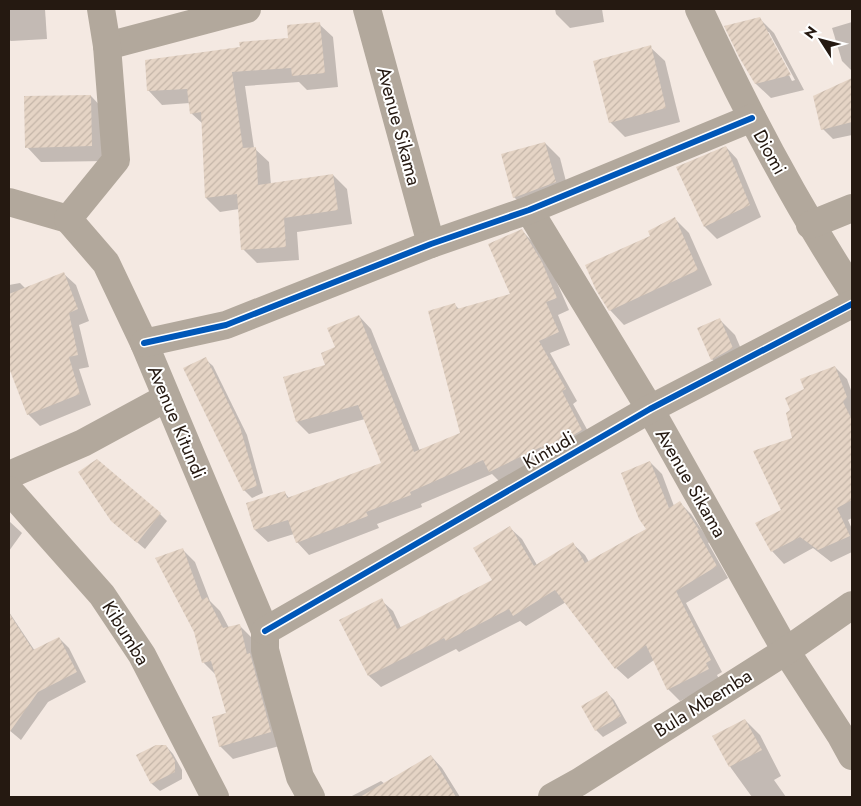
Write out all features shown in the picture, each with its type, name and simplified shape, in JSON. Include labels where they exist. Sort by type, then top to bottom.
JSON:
[{"type":"street","points":[[9,202],[68,219],[116,160],[107,46],[101,9]]},
{"type":"street","points":[[107,46],[247,9]]},
{"type":"street","name":"Avenue Sikama","points":[[366,9],[431,244]]},
{"type":"street","name":"Diomi","points":[[699,9],[752,118],[810,225],[852,290]]},
{"type":"street","points":[[144,343],[226,325],[431,244],[529,210],[752,118]]},
{"type":"street","points":[[810,225],[852,208]]},
{"type":"street","name":"Avenue Sikama","points":[[529,210],[650,410],[786,651],[852,756]]},
{"type":"street","name":"Avenue Kitundi","points":[[68,219],[106,263],[144,343],[265,631],[265,650],[276,691],[300,777],[311,797]]},
{"type":"street","name":"Kintudi","points":[[265,631],[650,410],[852,304]]},
{"type":"street","points":[[9,474],[83,443],[166,398]]},
{"type":"street","name":"Kibumba","points":[[9,490],[102,595],[142,655],[215,797]]},
{"type":"street","name":"Bula Mbemba","points":[[552,797],[579,782],[786,651],[852,605]]},
{"type":"building","points":[[760,17],[791,75],[755,84],[724,26]]},
{"type":"building","points":[[320,22],[325,73],[292,76],[291,68],[232,72],[243,148],[256,147],[258,185],[333,174],[338,210],[284,218],[286,247],[241,250],[237,194],[205,198],[201,112],[190,114],[187,89],[147,91],[145,60],[240,47],[239,42],[288,38],[287,25]]},
{"type":"building","points":[[651,45],[666,108],[609,123],[593,61]]},
{"type":"building","points":[[852,78],[852,122],[821,130],[813,96]]},
{"type":"building","points":[[91,95],[92,146],[25,148],[24,96]]},
{"type":"building","points":[[545,142],[556,182],[513,198],[501,154]]},
{"type":"building","points":[[726,146],[750,205],[704,227],[676,167]]},
{"type":"building","points":[[675,217],[698,270],[609,311],[596,290],[585,265],[650,236],[648,231]]},
{"type":"building","points":[[522,229],[542,262],[557,298],[546,302],[559,332],[539,341],[566,389],[562,391],[582,430],[544,452],[541,447],[489,472],[483,460],[410,492],[411,495],[366,512],[368,516],[296,543],[288,520],[254,530],[246,503],[285,491],[287,498],[381,463],[358,405],[296,422],[283,377],[325,365],[321,353],[335,347],[327,328],[359,315],[414,452],[460,433],[428,311],[455,303],[457,309],[510,294],[488,244]]},
{"type":"building","points":[[64,272],[78,309],[69,313],[78,355],[69,357],[80,394],[27,415],[9,368],[9,294]]},
{"type":"building","points":[[720,318],[733,348],[711,360],[697,328]]},
{"type":"building","points":[[206,357],[240,427],[257,486],[243,491],[183,368]]},
{"type":"building","points":[[835,366],[847,397],[843,402],[852,420],[852,500],[837,508],[850,536],[818,550],[800,537],[771,552],[755,523],[781,510],[753,451],[792,438],[786,413],[790,410],[785,398],[804,389],[800,379]]},
{"type":"building","points":[[97,459],[161,513],[137,543],[111,521],[78,472]]},
{"type":"building","points":[[650,461],[669,508],[680,501],[699,530],[697,531],[717,566],[676,591],[711,660],[706,663],[709,669],[667,690],[646,645],[615,669],[555,590],[513,616],[509,609],[446,641],[444,638],[368,676],[339,620],[382,598],[397,629],[492,580],[473,548],[510,526],[534,566],[573,542],[585,563],[646,529],[639,519],[621,473]]},
{"type":"building","points":[[183,548],[202,600],[207,597],[223,628],[240,624],[247,654],[250,653],[271,732],[219,747],[212,717],[226,713],[211,661],[202,663],[194,632],[155,558]]},
{"type":"building","points":[[9,613],[33,650],[59,637],[77,672],[38,692],[9,733]]},
{"type":"building","points":[[607,691],[621,716],[595,731],[581,706]]},
{"type":"building","points":[[745,719],[762,750],[729,767],[712,736]]},
{"type":"building","points":[[156,745],[166,745],[175,761],[175,772],[151,784],[136,755]]},
{"type":"building","points":[[431,755],[456,797],[360,797]]},
{"type":"cycle path","points":[[144,343],[226,325],[431,244],[529,210],[752,118]]},
{"type":"cycle path","points":[[265,631],[650,409],[852,304]]}]
